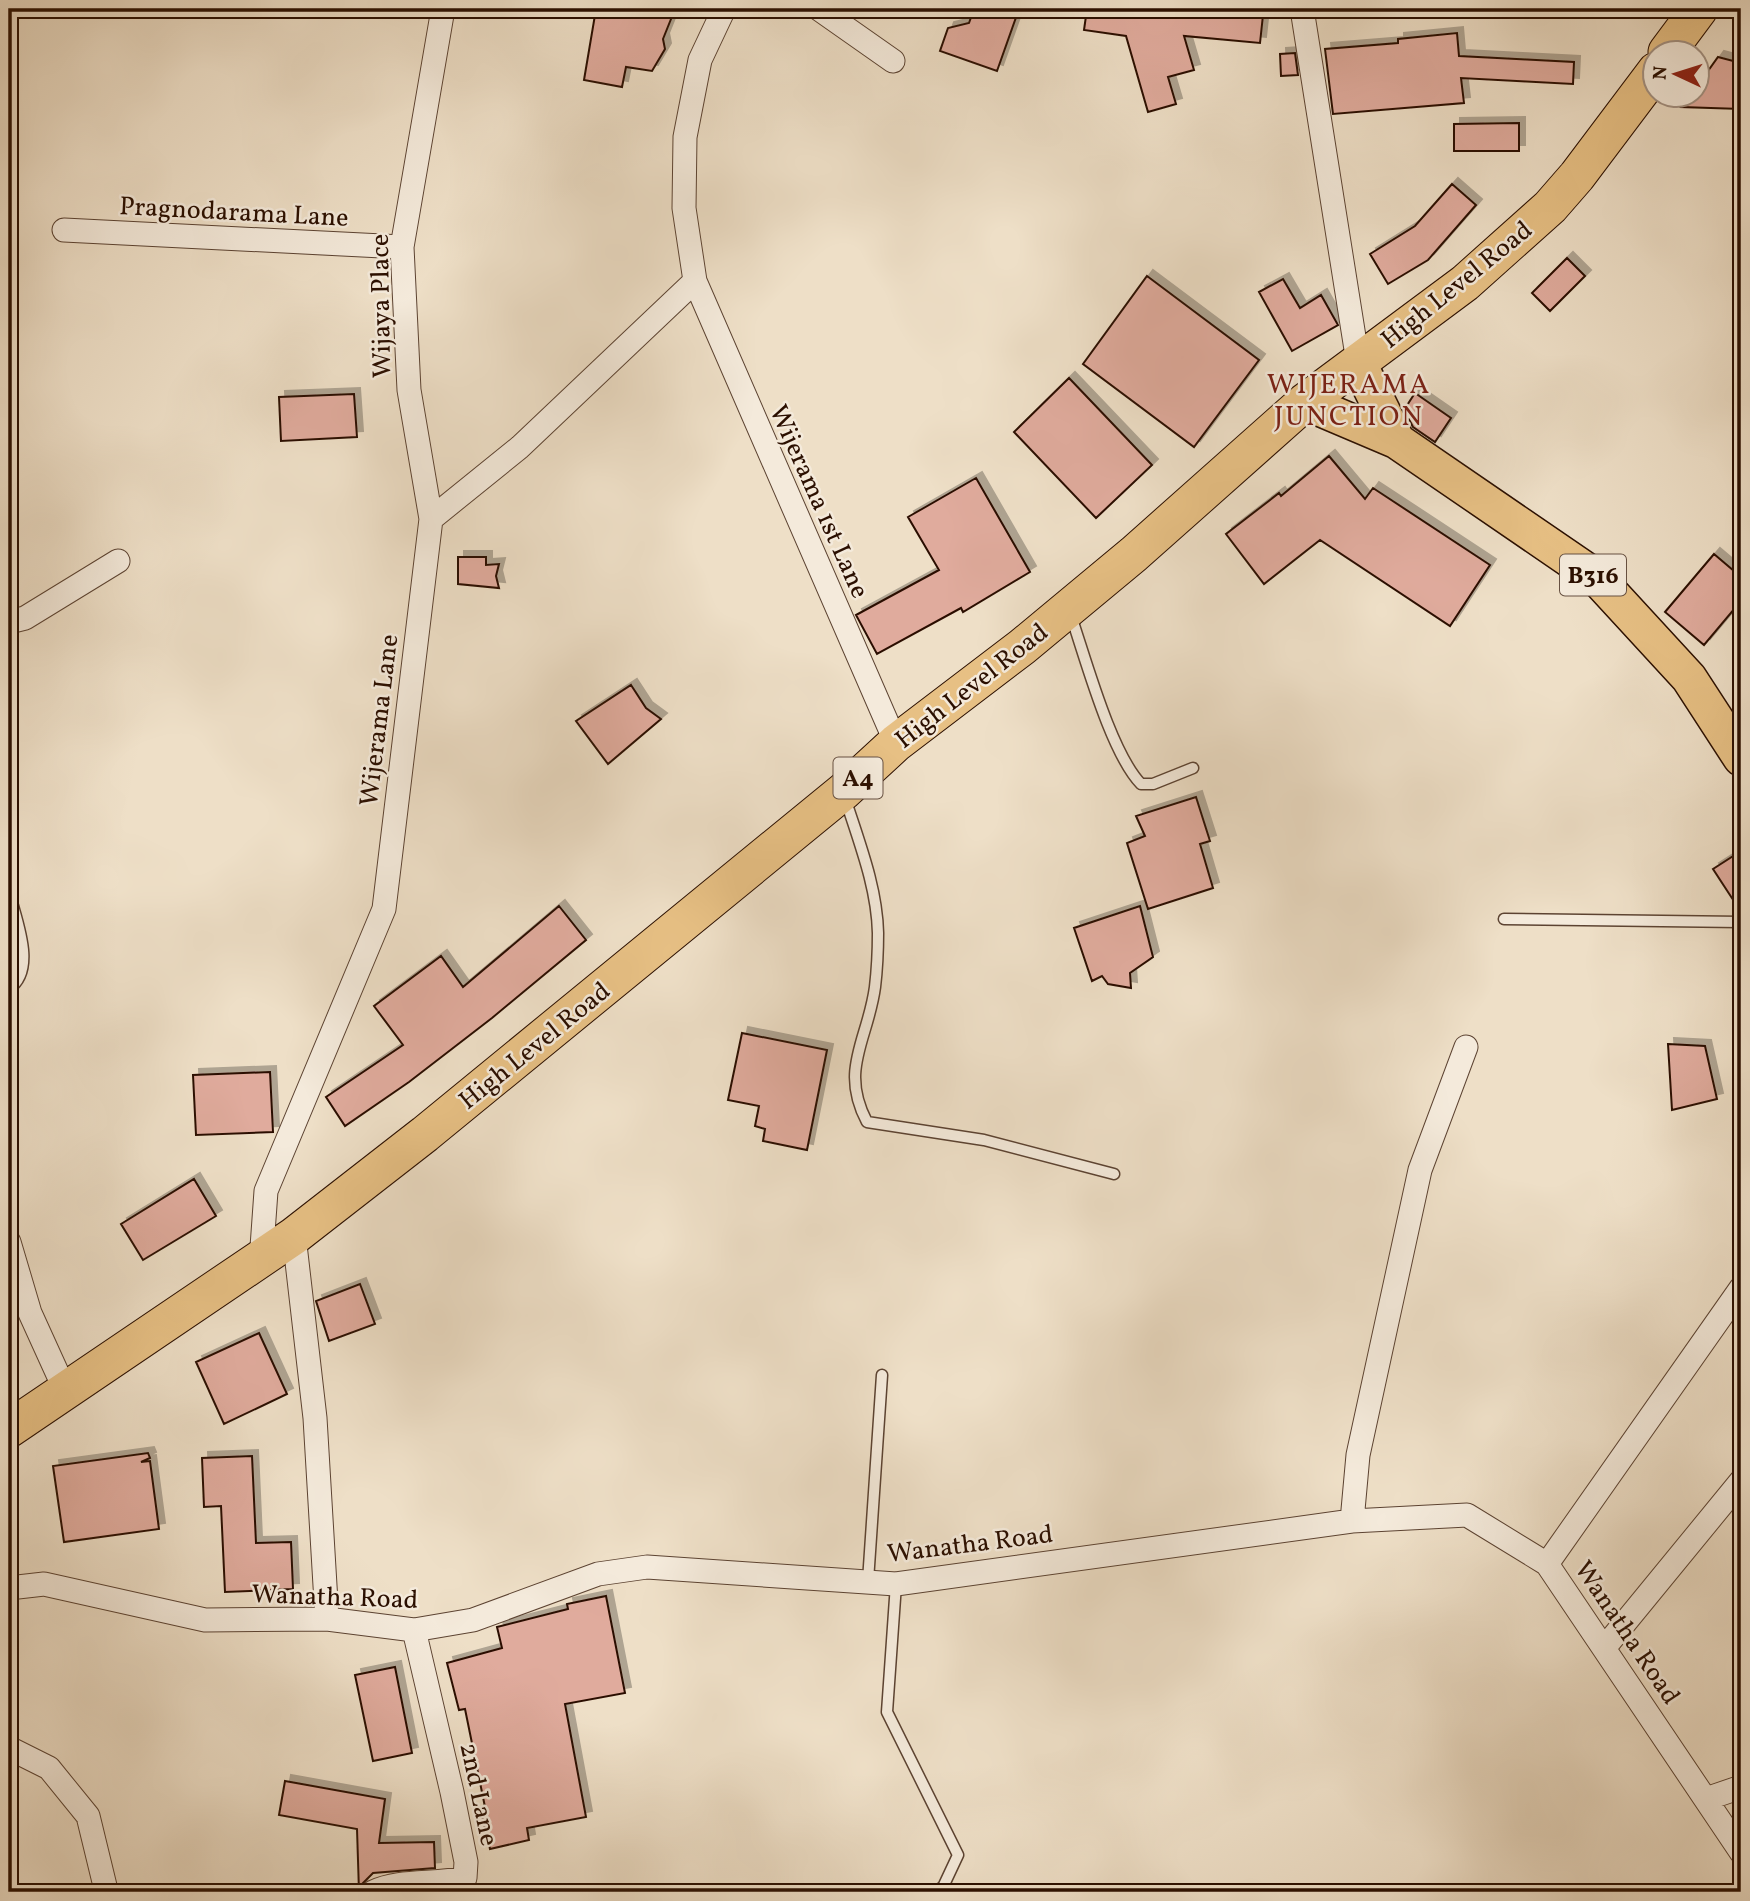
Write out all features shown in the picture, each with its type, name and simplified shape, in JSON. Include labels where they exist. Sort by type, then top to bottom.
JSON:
[{"type":"highway","points":[[1677,38],[1699,9]]},
{"type":"highway","name":"High Level Road","points":[[9,1429],[261,1261],[294,1236],[436,1125],[844,792],[896,743],[1022,647],[1134,554],[1305,402],[1465,283],[1550,207],[1577,176],[1642,90]]},
{"type":"main road","name":"B316","points":[[1358,362],[1397,441]]},
{"type":"main road","name":"B316","points":[[1305,402],[1397,441],[1597,578],[1689,678],[1741,758]]},
{"type":"street","name":"Wijaya Place","points":[[431,519],[410,390],[402,247],[443,9]]},
{"type":"street","name":"Wijerama 1st Lane","points":[[724,9],[700,60],[685,137],[684,208],[695,281],[896,743]]},
{"type":"street","points":[[819,9],[893,61]]},
{"type":"street","points":[[1302,9],[1358,362]]},
{"type":"street","name":"Pragnodarama Lane","points":[[64,230],[402,247]]},
{"type":"street","points":[[431,519],[520,447],[695,281]]},
{"type":"street","name":"Wijerama Lane","points":[[261,1261],[267,1191],[384,909],[431,519]]},
{"type":"street","points":[[9,622],[25,618],[118,561]]},
{"type":"street","points":[[1352,1521],[1358,1455],[1420,1170],[1466,1047]]},
{"type":"street","points":[[294,1236],[315,1418],[327,1619]]},
{"type":"street","points":[[9,1242],[30,1313],[65,1390]]},
{"type":"street","points":[[1547,1564],[1741,1288]]},
{"type":"street","points":[[1605,1647],[1741,1480]]},
{"type":"street","name":"Wanatha Road","points":[[9,1588],[44,1584],[205,1620],[327,1619],[414,1630],[473,1620],[598,1574],[647,1567],[896,1584],[1352,1521],[1467,1515],[1547,1564],[1741,1852]]},
{"type":"street","name":"2nd Lane","points":[[373,1892],[387,1885],[467,1885],[466,1862],[452,1792],[414,1630]]},
{"type":"street","points":[[9,1748],[49,1768],[88,1816],[105,1886],[103,1892]]},
{"type":"street","points":[[1706,1799],[1741,1787]]},
{"type":"lane","points":[[1068,607],[1103,709],[1131,774],[1141,785],[1153,785],[1193,768]]},
{"type":"lane","points":[[844,792],[873,887],[878,933],[875,988],[853,1083],[856,1100],[867,1122],[984,1140],[1114,1174]]},
{"type":"lane","points":[[9,891],[24,955],[16,984],[9,989]]},
{"type":"lane","points":[[1504,919],[1741,922]]},
{"type":"lane","points":[[868,1581],[882,1375]]},
{"type":"lane","points":[[896,1584],[887,1712],[958,1855],[943,1887],[934,1892]]},
{"type":"building","points":[[596,9],[675,9],[663,39],[665,49],[652,71],[626,67],[622,87],[584,80]]},
{"type":"building","points":[[974,9],[1019,9],[997,71],[940,51],[948,28],[969,23]]},
{"type":"building","points":[[1087,9],[1195,9],[1263,15],[1260,43],[1184,36],[1194,70],[1168,77],[1176,104],[1148,112],[1126,36],[1084,30]]},
{"type":"building","points":[[1457,33],[1459,56],[1574,62],[1573,84],[1461,78],[1464,103],[1333,114],[1325,49],[1398,43],[1398,39]]},
{"type":"building","points":[[1295,53],[1298,75],[1281,76],[1280,54]]},
{"type":"building","points":[[1718,57],[1741,63],[1741,109],[1711,108],[1712,65]]},
{"type":"building","points":[[1519,123],[1519,151],[1454,151],[1454,124]]},
{"type":"building","points":[[1452,184],[1476,205],[1428,260],[1388,284],[1370,254],[1415,226]]},
{"type":"building","points":[[1567,258],[1585,276],[1550,311],[1532,293]]},
{"type":"building","points":[[1147,276],[1259,360],[1194,447],[1083,364]]},
{"type":"building","points":[[1283,279],[1300,308],[1321,295],[1338,325],[1292,351],[1259,292]]},
{"type":"building","points":[[1069,378],[1152,465],[1096,518],[1014,432]]},
{"type":"building","points":[[1415,393],[1451,418],[1435,442],[1413,427],[1404,410]]},
{"type":"building","points":[[354,394],[357,437],[281,441],[279,397]]},
{"type":"building","points":[[1329,456],[1365,499],[1373,488],[1490,565],[1450,626],[1320,540],[1264,584],[1226,534],[1279,493],[1281,496]]},
{"type":"building","points":[[976,478],[1030,572],[963,612],[961,608],[877,654],[856,615],[939,570],[908,517]]},
{"type":"building","points":[[1714,554],[1741,577],[1741,601],[1704,645],[1665,612]]},
{"type":"building","points":[[458,557],[486,557],[486,565],[499,564],[496,576],[499,588],[458,584]]},
{"type":"building","points":[[631,685],[646,708],[661,719],[608,764],[576,721]]},
{"type":"building","points":[[1196,797],[1210,841],[1200,844],[1213,888],[1148,909],[1127,843],[1145,836],[1136,816]]},
{"type":"building","points":[[1741,851],[1741,912],[1713,869]]},
{"type":"building","points":[[559,906],[586,940],[492,1018],[409,1082],[345,1126],[326,1097],[403,1045],[374,1006],[441,956],[463,987]]},
{"type":"building","points":[[1140,906],[1153,957],[1130,973],[1131,988],[1108,984],[1102,976],[1092,981],[1074,928]]},
{"type":"building","points":[[742,1033],[827,1050],[807,1150],[763,1141],[765,1129],[755,1126],[759,1106],[728,1100]]},
{"type":"building","points":[[1668,1044],[1705,1046],[1717,1099],[1672,1110]]},
{"type":"building","points":[[270,1072],[273,1132],[196,1135],[193,1075]]},
{"type":"building","points":[[194,1179],[216,1216],[143,1260],[121,1224]]},
{"type":"building","points":[[360,1284],[375,1324],[329,1341],[316,1301]]},
{"type":"building","points":[[259,1333],[287,1394],[224,1424],[196,1362]]},
{"type":"building","points":[[148,1453],[150,1458],[141,1462],[150,1461],[159,1529],[64,1542],[53,1466]]},
{"type":"building","points":[[252,1456],[256,1543],[291,1542],[293,1589],[225,1592],[221,1506],[204,1507],[202,1458]]},
{"type":"building","points":[[606,1596],[625,1693],[565,1704],[586,1817],[527,1828],[529,1840],[490,1849],[480,1808],[485,1807],[465,1709],[459,1710],[447,1663],[502,1648],[497,1627],[568,1609],[567,1604]]},
{"type":"building","points":[[395,1667],[412,1753],[373,1761],[355,1675]]},
{"type":"building","points":[[285,1781],[385,1799],[379,1843],[434,1842],[435,1868],[373,1873],[362,1884],[359,1892],[357,1829],[279,1815]]},
{"type":"district","name":"WIJERAMA JUNCTION","points":[[1349,399]]}]
